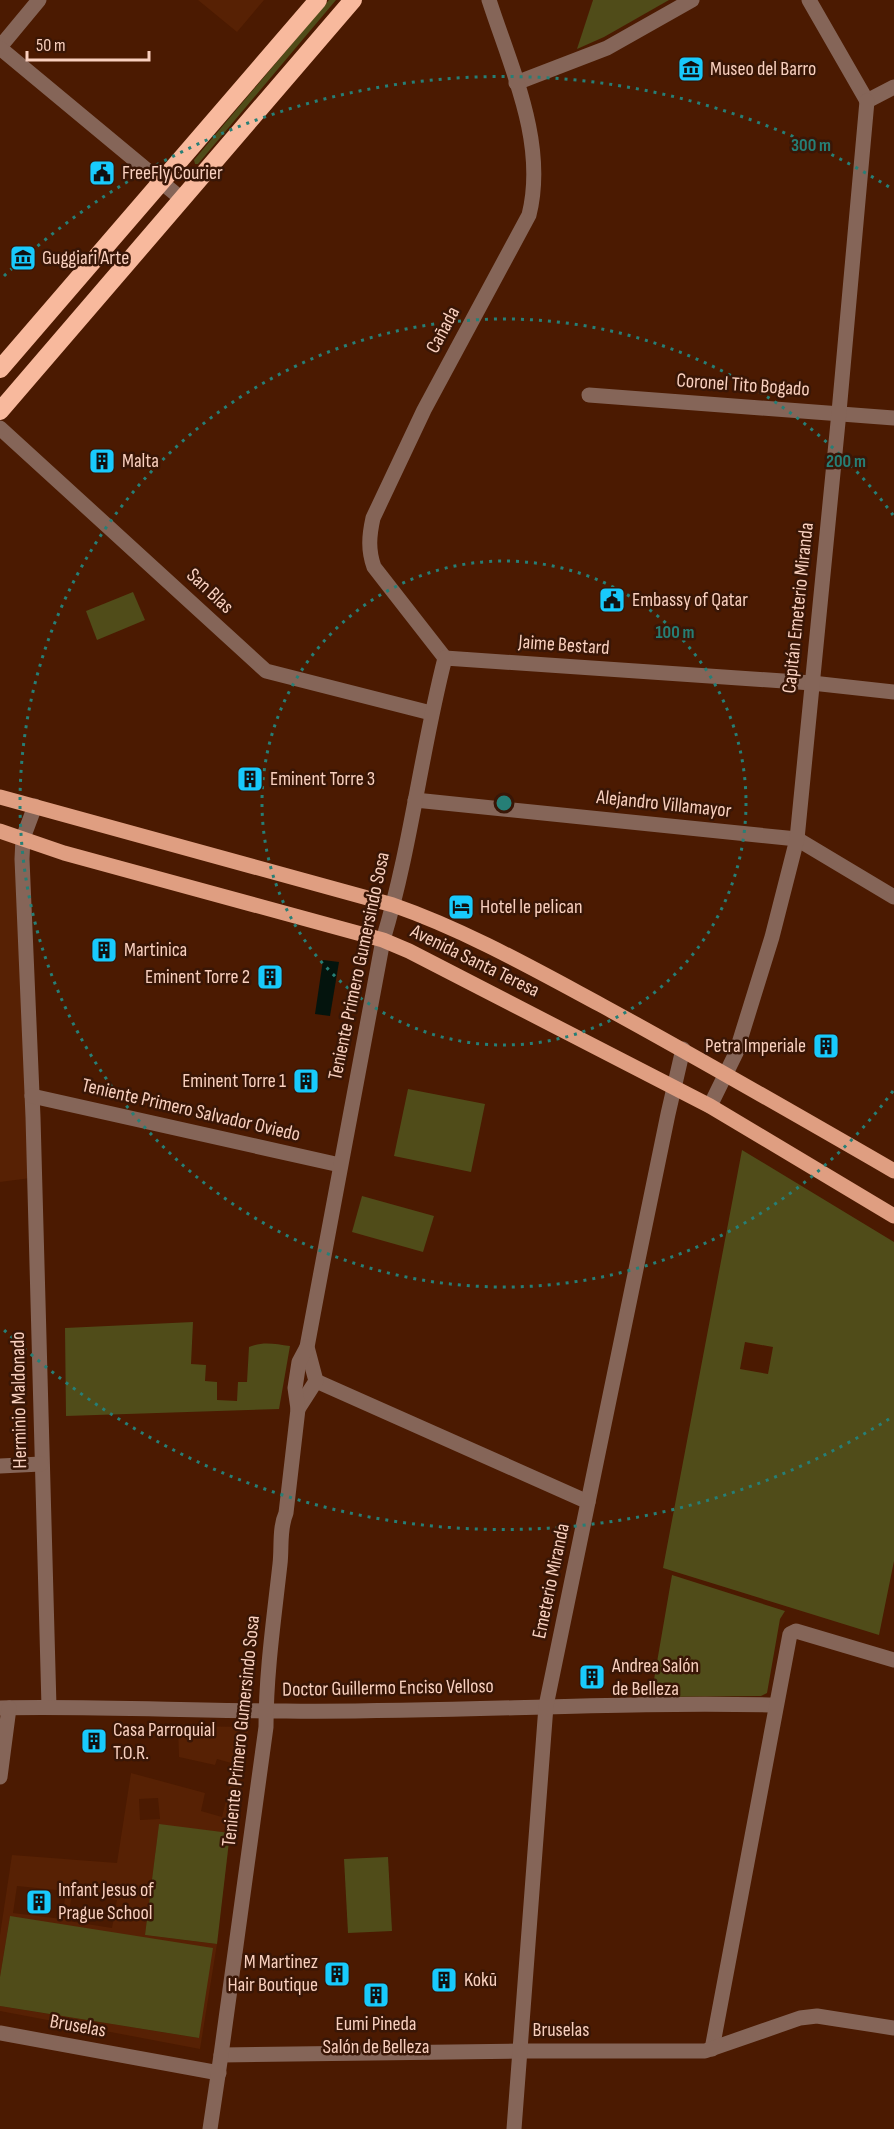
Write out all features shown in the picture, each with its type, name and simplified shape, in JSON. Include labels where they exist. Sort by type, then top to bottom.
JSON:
[{"type":"highway","points":[[0,369],[318,0]]},
{"type":"highway","points":[[0,411],[353,0]]},
{"type":"main road","name":"Avenida Santa Teresa","points":[[0,797],[420,914],[521,963],[683,1049],[894,1171]]},
{"type":"main road","name":"Avenida Santa Teresa","points":[[0,831],[64,853],[383,940],[430,961],[710,1106],[894,1216]]},
{"type":"street","points":[[39,0],[0,48],[183,200]]},
{"type":"street","name":"Cañada","points":[[445,658],[374,567],[370,555],[369,536],[373,518],[424,410],[529,215],[534,194],[535,162],[526,115],[489,0]]},
{"type":"street","points":[[516,83],[607,48],[692,0]]},
{"type":"street","points":[[809,0],[867,101],[894,87]]},
{"type":"street","name":"Capitán Emeterio Miranda","points":[[710,1106],[736,1053],[770,946],[797,839],[867,101]]},
{"type":"street","name":"Coronel Tito Bogado","points":[[589,395],[839,412],[894,418]]},
{"type":"street","name":"San Blas","points":[[0,428],[266,671],[431,713]]},
{"type":"street","name":"Jaime Bestard","points":[[445,658],[812,682],[894,692]]},
{"type":"street","name":"Teniente Primero Gumersindo Sosa","points":[[307,1347],[383,940],[393,905],[431,713],[445,658]]},
{"type":"street","name":"Alejandro Villamayor","points":[[415,800],[797,839],[894,897]]},
{"type":"street","name":"Herminio Maldonado","points":[[34,806],[23,838],[23,891],[32,1096],[49,1707]]},
{"type":"street","name":"Emeterio Miranda","points":[[514,2129],[546,1706],[673,1088],[683,1049]]},
{"type":"street","name":"Teniente Primero Salvador Oviedo","points":[[32,1096],[340,1165]]},
{"type":"street","points":[[298,1409],[315,1381],[307,1347]]},
{"type":"street","points":[[298,1409],[295,1388],[297,1371],[307,1347]]},
{"type":"street","points":[[315,1381],[588,1502]]},
{"type":"street","name":"Teniente Primero Gumersindo Sosa","points":[[210,2129],[266,1727],[266,1694],[282,1521],[285,1513],[298,1409]]},
{"type":"street","points":[[0,1466],[41,1464]]},
{"type":"street","points":[[712,2049],[790,1634],[796,1631],[894,1660]]},
{"type":"street","name":"Doctor Guillermo Enciso Velloso","points":[[4,1708],[284,1712],[546,1706],[776,1705]]},
{"type":"street","points":[[0,1777],[4,1708]]},
{"type":"street","name":"Bruselas","points":[[221,2055],[520,2050],[705,2051],[800,2018],[817,2016],[894,2028]]},
{"type":"street","name":"Bruselas","points":[[0,2033],[219,2073]]},
{"type":"shaded area","points":[[198,0],[264,0],[237,32]]},
{"type":"shaded area","points":[[329,0],[336,0],[198,164],[195,164],[194,160]]},
{"type":"shaded area","points":[[593,0],[669,0],[604,37],[577,49]]},
{"type":"shaded area","points":[[133,592],[145,620],[97,640],[86,611]]},
{"type":"shaded area","points":[[0,839],[19,844],[31,1178],[0,1182]]},
{"type":"shaded area","points":[[323,960],[339,962],[330,1016],[315,1014]]},
{"type":"shaded area","points":[[408,1089],[485,1104],[471,1172],[394,1156]]},
{"type":"shaded area","points":[[742,1150],[894,1242],[894,1561],[879,1635],[663,1568]],"holes":[[[745,1342],[773,1347],[768,1374],[740,1369]]]},
{"type":"shaded area","points":[[362,1196],[434,1216],[423,1252],[352,1232]]},
{"type":"shaded area","points":[[193,1322],[191,1364],[206,1365],[205,1381],[217,1382],[217,1400],[237,1401],[238,1382],[247,1382],[249,1347],[264,1344],[290,1346],[279,1409],[66,1416],[65,1328]]},
{"type":"shaded area","points":[[672,1575],[785,1611],[780,1619],[767,1693],[761,1696],[651,1697]]},
{"type":"shaded area","points":[[178,1726],[249,1727],[230,1833],[159,1825],[145,1935],[217,1944],[200,2049],[0,2011],[0,2006],[199,2038],[10,1916],[0,1977],[0,1935],[12,1855],[117,1863],[131,1773],[205,1793],[201,1811],[222,1817],[235,1764],[217,1759],[215,1765],[179,1757]],"holes":[[[158,1798],[160,1819],[140,1820],[139,1799]],[[17,1886],[66,1891],[62,1919],[13,1913]],[[72,1892],[117,1900],[112,1928],[68,1921]]]},
{"type":"shaded area","points":[[159,1824],[230,1833],[217,1944],[145,1935]]},
{"type":"shaded area","points":[[388,1857],[392,1931],[348,1933],[344,1859]]},
{"type":"shaded area","points":[[10,1916],[213,1948],[199,2038],[0,2006],[0,1977]]},
{"type":"place","name":"Museo del Barro","points":[[691,69]]},
{"type":"place","name":"FreeFly Courier","points":[[102,173]]},
{"type":"place","name":"Guggiari Arte","points":[[23,258]]},
{"type":"place","name":"Malta","points":[[102,461]]},
{"type":"place","name":"Embassy of Qatar","points":[[612,600]]},
{"type":"place","name":"Eminent Torre 3","points":[[250,779]]},
{"type":"place","name":"Hotel le pelican","points":[[461,907]]},
{"type":"place","name":"Martinica","points":[[104,950]]},
{"type":"place","name":"Eminent Torre 2","points":[[270,977]]},
{"type":"place","name":"Petra Imperiale","points":[[826,1046]]},
{"type":"place","name":"Eminent Torre 1","points":[[306,1081]]},
{"type":"place","name":"Andrea Salón de Belleza","points":[[592,1677]]},
{"type":"place","name":"Casa Parroquial T.O.R.","points":[[94,1741]]},
{"type":"place","name":"Infant Jesus of Prague School","points":[[39,1902]]},
{"type":"place","name":"M Martinez Hair Boutique","points":[[337,1974]]},
{"type":"place","name":"Kokū","points":[[444,1980]]},
{"type":"place","name":"Eumi Pineda Salón de Belleza","points":[[376,1995]]}]
